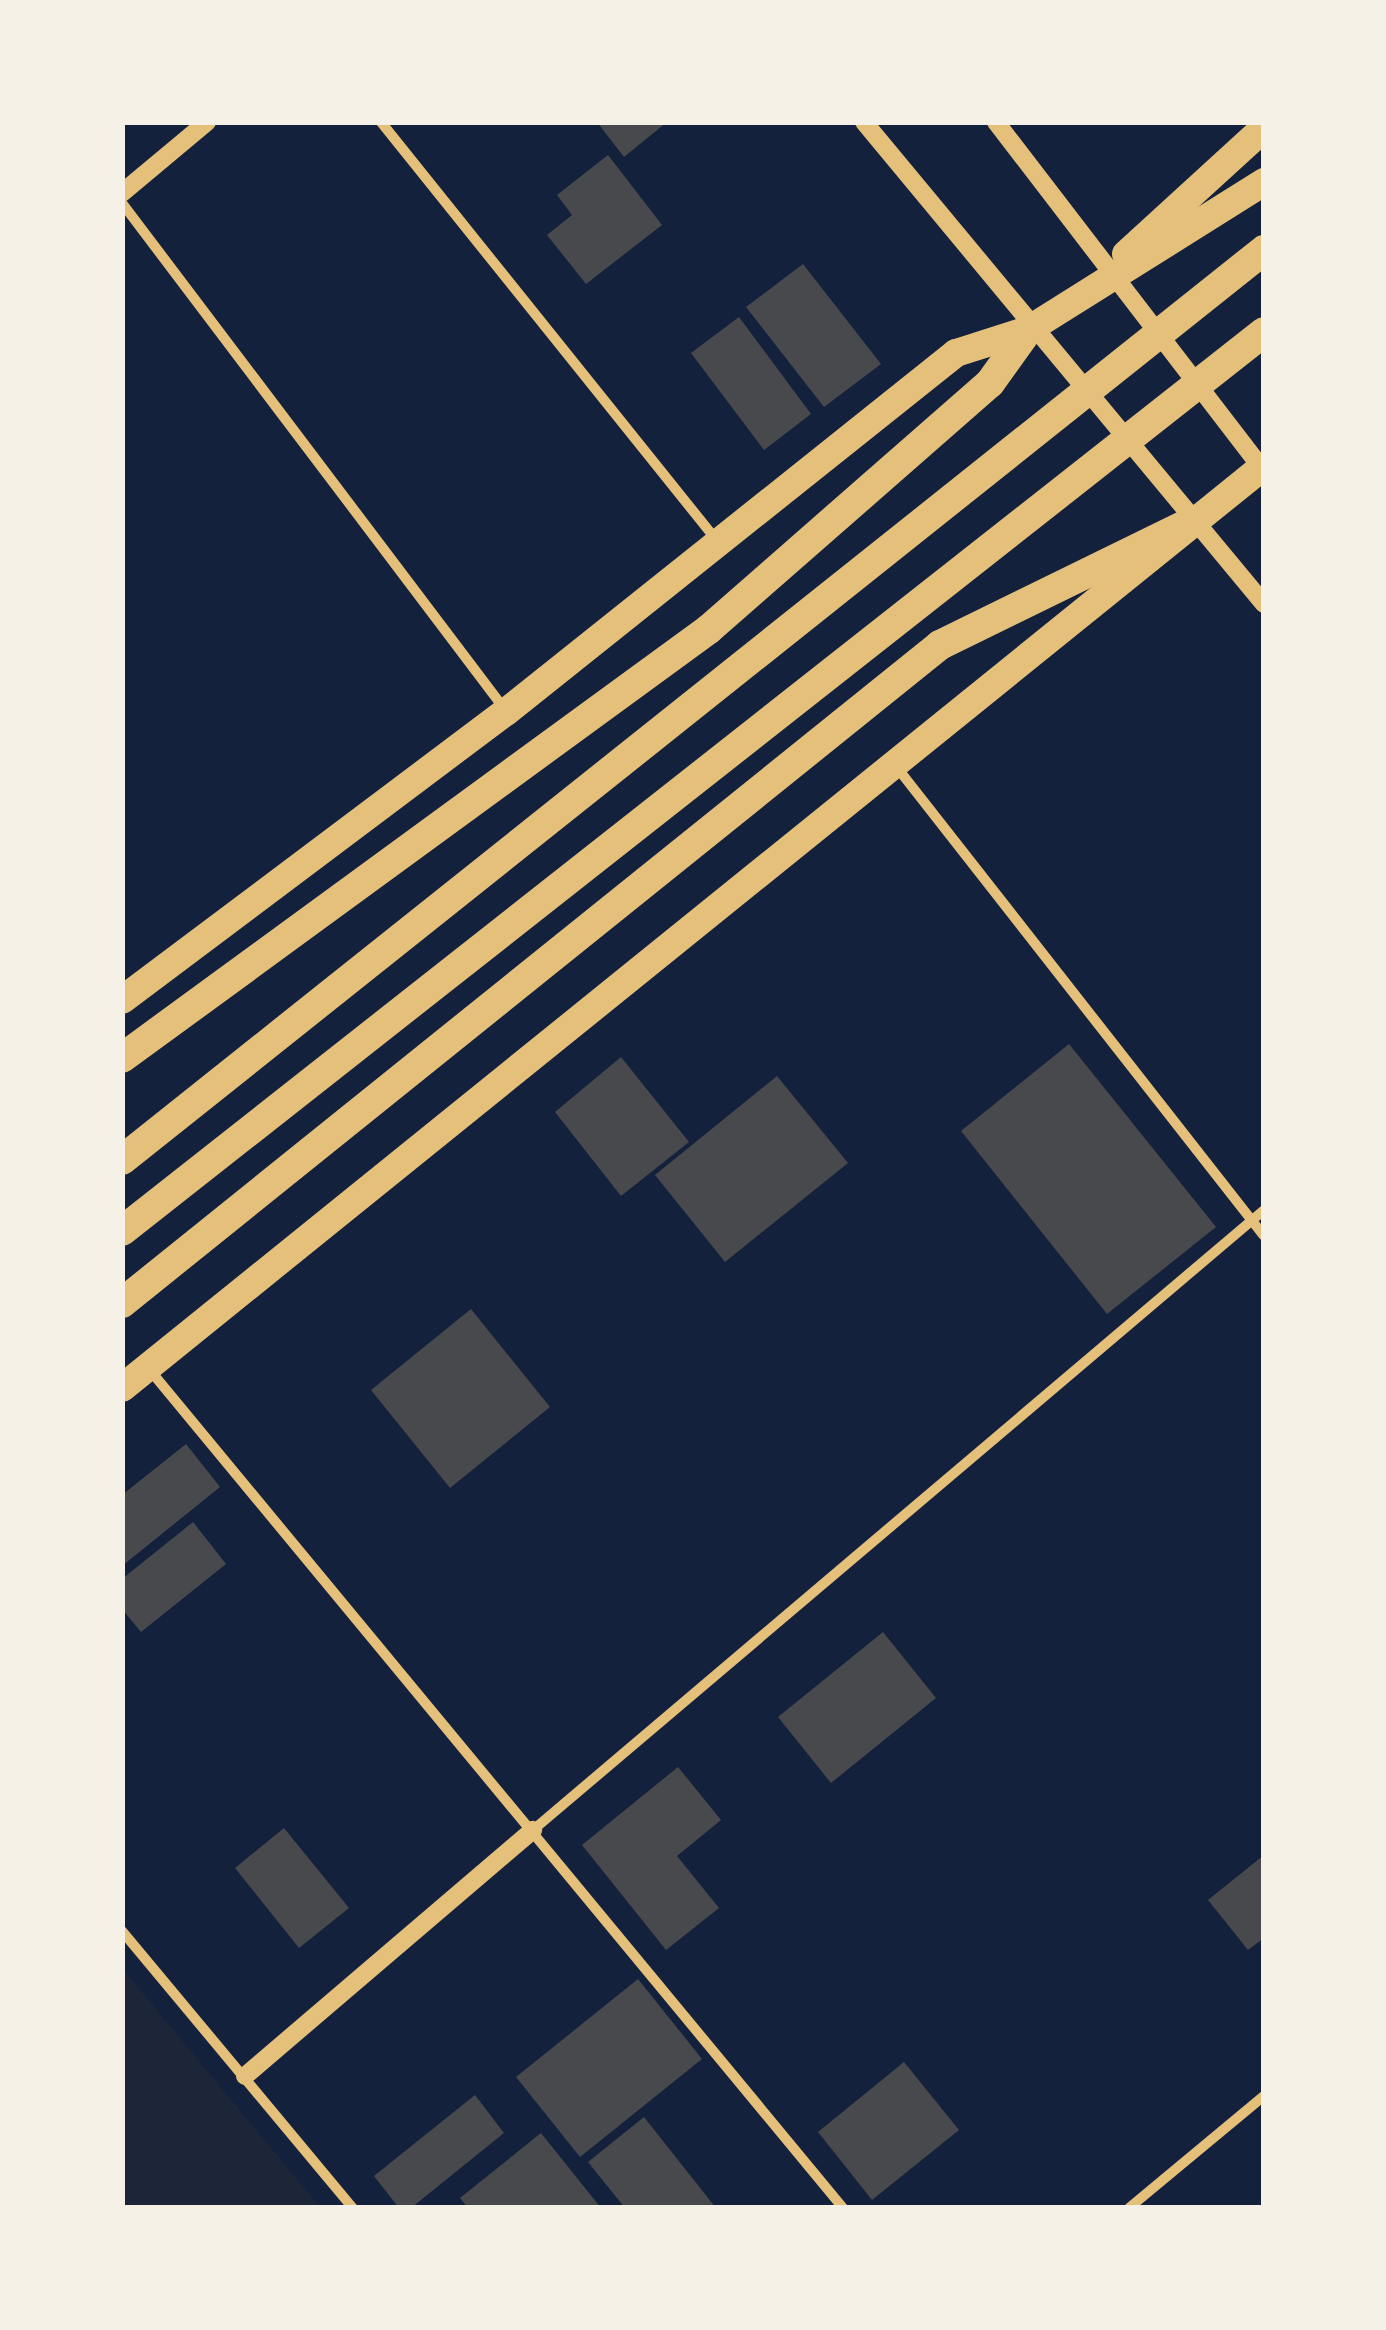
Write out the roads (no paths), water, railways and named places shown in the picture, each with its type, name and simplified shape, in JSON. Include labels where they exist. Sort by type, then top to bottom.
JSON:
[{"type":"highway","points":[[1111,270],[1191,185],[1264,128]]},
{"type":"highway","points":[[122,1000],[506,712],[956,353],[1028,330],[1111,270],[1222,216],[1264,182]]},
{"type":"highway","points":[[122,1160],[1264,250]]},
{"type":"highway","points":[[122,1058],[304,920],[709,629],[990,383],[1028,330]]},
{"type":"highway","points":[[122,1231],[1264,332]]},
{"type":"highway","points":[[122,1388],[1263,467]]},
{"type":"highway","points":[[122,1303],[940,646],[1197,519]]},
{"type":"street","points":[[122,194],[207,122]]},
{"type":"street","points":[[380,122],[720,544]]},
{"type":"street","points":[[864,122],[1028,330],[1197,519],[1264,604]]},
{"type":"street","points":[[996,122],[1263,467]]},
{"type":"street","points":[[122,203],[506,712]]},
{"type":"street","points":[[895,764],[1264,1236]]},
{"type":"street","points":[[246,2076],[1249,1218],[1264,1210]]},
{"type":"street","points":[[148,1368],[843,2208]]},
{"type":"street","points":[[122,1931],[353,2208]]},
{"type":"street","points":[[1128,2208],[1264,2096]]}]
